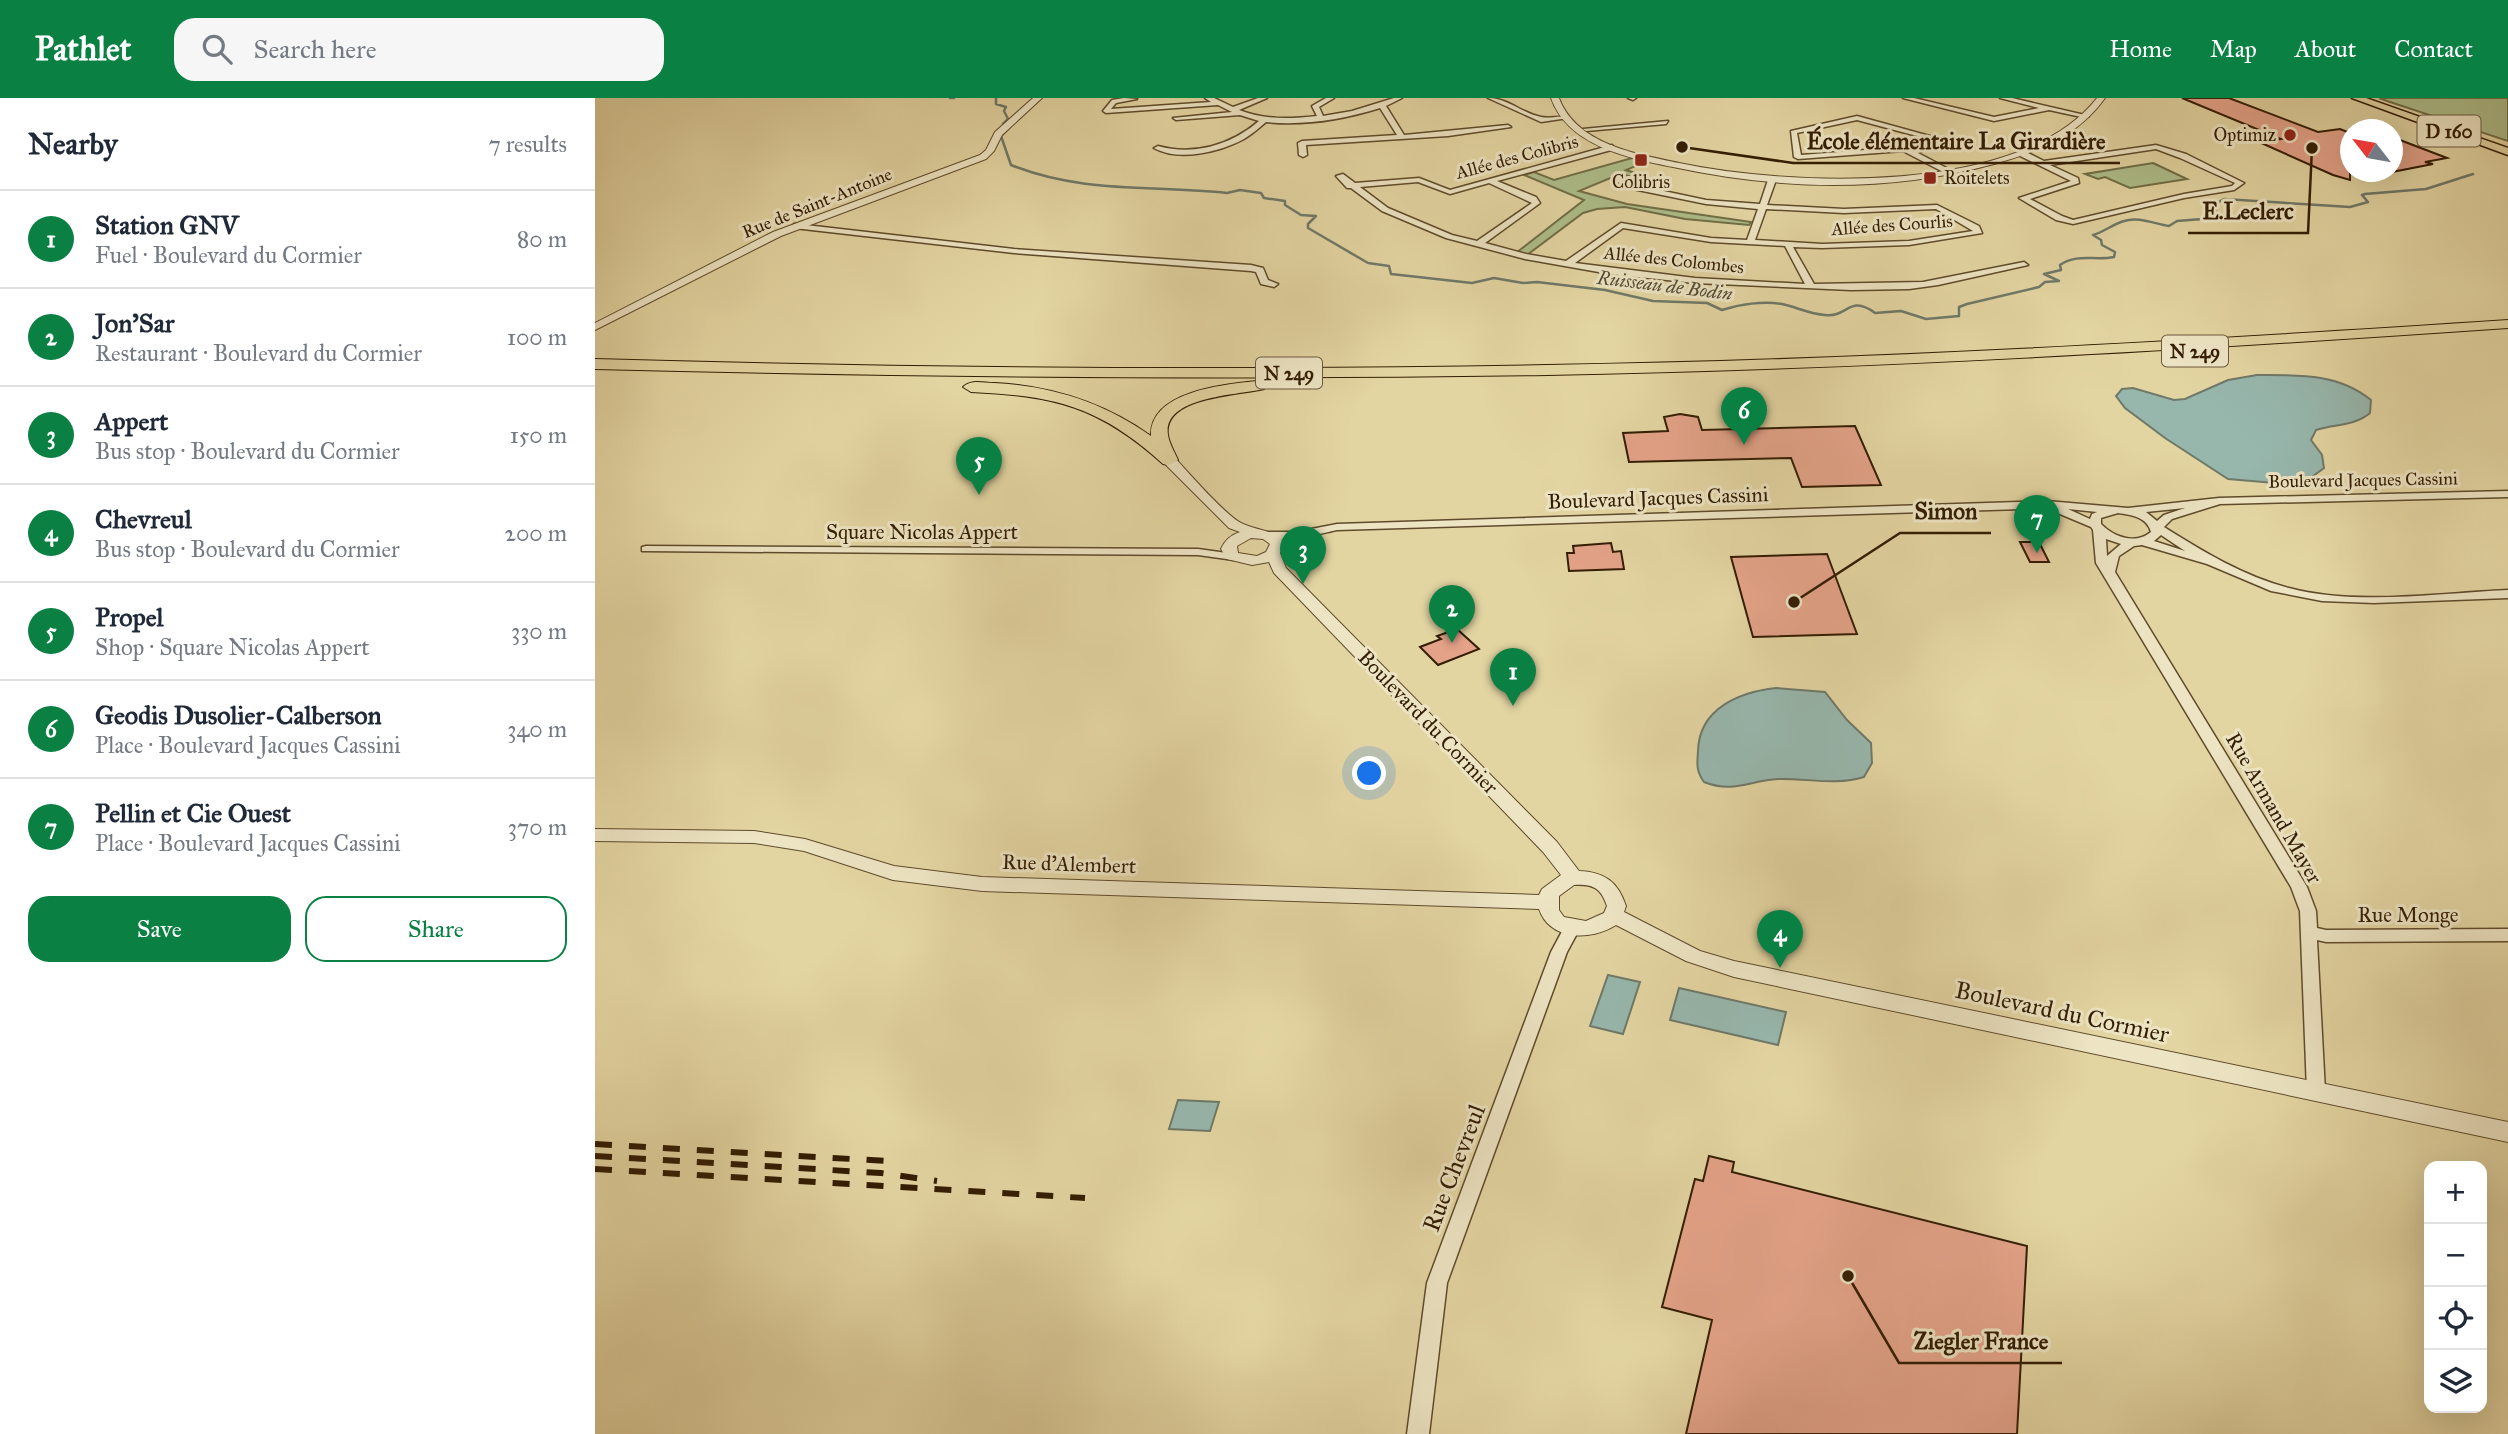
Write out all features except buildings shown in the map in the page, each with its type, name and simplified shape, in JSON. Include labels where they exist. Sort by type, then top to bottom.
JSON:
[{"type":"highway","name":"N 249","points":[[2291,339],[2300,334],[2508,317]]},
{"type":"highway","name":"N 249","points":[[595,364],[972,372],[1449,371],[1876,359],[2291,339],[2508,324]]},
{"type":"highway","name":"N 249","points":[[595,373],[825,379],[1377,379],[1878,366],[2149,354],[2430,337],[2448,339],[2508,333]]},
{"type":"highway","name":"N 249","points":[[825,379],[839,382],[996,388],[1057,396],[1119,419],[1143,435],[1169,460]]},
{"type":"highway","name":"N 249","points":[[1169,460],[1159,434],[1160,426],[1170,410],[1204,394],[1235,388],[1363,383],[1377,379]]},
{"type":"main road","name":"D 160","points":[[2357,98],[2508,149]]},
{"type":"main road","name":"D 160","points":[[2367,98],[2508,149]]},
{"type":"street","name":"Rue de Saint-Antoine","points":[[595,327],[797,226],[983,157],[998,134],[1038,98]]},
{"type":"street","points":[[1208,98],[1264,120],[1381,108],[1399,98]]},
{"type":"street","points":[[1234,109],[1264,98]]},
{"type":"street","points":[[1321,116],[1315,106],[1331,98]]},
{"type":"street","points":[[1491,98],[1541,120],[1565,118]]},
{"type":"street","points":[[1555,98],[1565,118],[1612,148],[1682,167],[1772,180],[1859,182],[1952,173],[2021,153],[2057,137],[2086,116],[2101,98]]},
{"type":"street","points":[[1906,98],[1994,119],[2048,108]]},
{"type":"street","points":[[2003,98],[2024,100],[2086,116]]},
{"type":"street","points":[[1134,99],[1114,101],[1106,111],[1219,103]]},
{"type":"street","points":[[1381,108],[1397,136]]},
{"type":"street","points":[[1176,118],[1244,113]]},
{"type":"street","points":[[1913,153],[1937,142],[1935,139],[1864,118],[1793,132],[1798,157],[1904,149],[1952,173]]},
{"type":"street","points":[[1158,148],[1189,150],[1225,143],[1243,137],[1264,120]]},
{"type":"street","points":[[1582,129],[1666,122]]},
{"type":"street","points":[[1303,155],[1302,144],[1509,127]]},
{"type":"street","points":[[2021,153],[2073,176],[2075,183],[2023,198],[2059,218],[2074,222],[2184,196],[2234,188],[2240,183],[2166,149],[2156,147],[2046,163]]},
{"type":"street","name":"Allée des Colibris","points":[[1350,186],[1419,180],[1450,192],[1612,148]]},
{"type":"street","name":"Allée des Colombes","points":[[1340,176],[1350,186],[1405,217],[1519,256],[1568,264],[1679,278],[1811,287],[1912,285],[2024,265]]},
{"type":"street","points":[[1619,179],[1623,185],[1664,194],[1763,208]]},
{"type":"street","points":[[1750,243],[1772,180]]},
{"type":"street","points":[[1479,244],[1536,203],[1533,199],[1490,181]]},
{"type":"street","points":[[1450,192],[1462,197]]},
{"type":"street","name":"Allée des Courlis","points":[[1568,264],[1621,225],[1711,240],[1788,245],[1909,243],[1973,234],[1978,230],[1937,207],[1844,211],[1763,208]]},
{"type":"street","points":[[797,226],[1014,251],[1251,268],[1260,270],[1264,282],[1274,284]]},
{"type":"street","points":[[1788,245],[1811,287]]},
{"type":"street","points":[[1169,460],[1233,541],[1261,534],[1277,541],[1277,557]]},
{"type":"street","name":"Boulevard Jacques Cassini","points":[[1261,534],[1296,535],[1337,527],[2047,504],[2129,511],[2219,501],[2508,494]]},
{"type":"street","name":"Boulevard Jacques Cassini","points":[[2137,542],[2154,537],[2157,528],[2168,517],[2219,501]]},
{"type":"street","name":"Boulevard Jacques Cassini","points":[[2022,506],[2062,511],[2114,538],[2211,562]]},
{"type":"street","points":[[2097,528],[2096,516],[2109,510]]},
{"type":"street","points":[[2129,511],[2147,517],[2157,528],[2211,562],[2262,584],[2296,594],[2330,598],[2508,594]]},
{"type":"street","name":"Rue Armand Mayer","points":[[2097,528],[2102,563],[2299,887],[2308,911],[2316,1091]]},
{"type":"street","name":"Boulevard Jacques Cassini","points":[[1277,557],[1296,535]]},
{"type":"street","name":"Square Nicolas Appert","points":[[646,549],[1198,552],[1233,541]]},
{"type":"street","name":"Boulevard du Cormier","points":[[1233,541],[1250,561],[1277,557],[1550,847],[1574,878]]},
{"type":"street","points":[[2109,572],[2110,559],[2115,552],[2137,542]]},
{"type":"street","name":"Rue d’Alembert","points":[[595,835],[754,837],[805,845],[893,873],[982,884],[1546,902]]},
{"type":"street","points":[[1574,878],[1593,879],[1609,887],[1617,901],[1614,915],[1596,927],[1572,928],[1553,918],[1546,902],[1555,887],[1574,878]]},
{"type":"street","name":"Boulevard du Cormier","points":[[1614,915],[1693,956],[1734,969],[2508,1132]]},
{"type":"street","name":"Rue Chevreul","points":[[1418,1434],[1437,1283],[1513,1083],[1559,952],[1572,928]]},
{"type":"street","name":"Rue Monge","points":[[2308,932],[2326,936],[2508,935]]},
{"type":"green space","points":[[2379,98],[2508,98],[2508,141],[2387,101]]},
{"type":"green space","points":[[1632,158],[1645,162],[1626,170],[1642,175],[1637,178],[1620,174],[1579,191],[1627,204],[1751,222],[1749,225],[1685,219],[1625,207],[1597,209],[1583,213],[1527,255],[1516,253],[1584,200],[1524,175],[1534,172],[1554,180]]},
{"type":"green space","points":[[2153,163],[2187,179],[2130,188],[2105,177],[2098,179],[2085,174]]},
{"type":"water","points":[[2257,375],[2331,380],[2358,391],[2371,400],[2370,413],[2351,423],[2316,430],[2311,440],[2322,455],[2324,468],[2309,479],[2275,483],[2228,479],[2165,438],[2125,408],[2116,396],[2122,389],[2133,388],[2174,400],[2185,399],[2228,380]]},
{"type":"water","points":[[1776,688],[1825,692],[1847,720],[1871,743],[1872,763],[1864,777],[1832,781],[1778,779],[1733,787],[1704,782],[1698,771],[1697,760],[1700,736],[1714,713],[1736,698]]},
{"type":"water","points":[[1608,975],[1640,982],[1623,1034],[1590,1026]]},
{"type":"water","points":[[1679,988],[1786,1012],[1778,1045],[1670,1020]]},
{"type":"water","points":[[1178,1100],[1219,1102],[1210,1131],[1169,1129]]},
{"type":"waterway","name":"Ruisseau de Bodin","points":[[996,98],[996,104],[1006,107],[1004,111],[1008,119],[1003,124]]},
{"type":"waterway","name":"Ruisseau de Bodin","points":[[1009,128],[1001,136],[1011,165],[1038,174],[1091,184],[1261,193],[1264,198],[1285,201],[1285,205],[1301,215],[1316,216],[1308,224],[1308,228],[1368,263],[1389,266],[1391,274],[1472,283],[1494,278],[1523,283],[1537,282],[1605,290],[1653,301],[1707,303],[1722,310],[1736,306],[1775,303],[1833,315],[1859,306],[1875,313],[1901,311],[1926,319],[1959,316],[1959,307],[1967,304],[2039,287],[2045,282],[2059,281],[2044,274],[2061,270],[2060,265],[2066,261],[2114,257],[2115,252],[2102,245],[2101,240],[2093,235],[2124,221],[2141,220],[2169,226],[2177,221],[2215,218],[2217,203],[2224,199],[2350,207],[2368,202],[2362,195],[2365,194],[2426,189],[2473,174]]},
{"type":"railway","points":[[595,1144],[886,1161]]},
{"type":"railway","points":[[595,1156],[881,1173],[937,1181]]},
{"type":"railway","points":[[595,1169],[1085,1198]]},
{"type":"place","name":"Optimiz","points":[[2290,135]]},
{"type":"place","name":"École élémentaire La Girardière","points":[[1682,147]]},
{"type":"place","name":"E.Leclerc","points":[[2312,148]]},
{"type":"place","name":"Colibris","points":[[1641,160]]},
{"type":"place","name":"Roitelets","points":[[1930,178]]},
{"type":"place","name":"Geodis Dusolier-Calberson","points":[[1744,445]]},
{"type":"place","name":"Propel","points":[[979,495]]},
{"type":"place","name":"Pellin et Cie Ouest","points":[[2037,553]]},
{"type":"place","name":"Appert","points":[[1303,584]]},
{"type":"place","name":"Simon","points":[[1794,602]]},
{"type":"place","name":"Jon’Sar","points":[[1452,643]]},
{"type":"place","name":"Station GNV","points":[[1513,706]]},
{"type":"place","name":"Chevreul","points":[[1780,968]]},
{"type":"place","name":"Ziegler France","points":[[1848,1276]]}]
